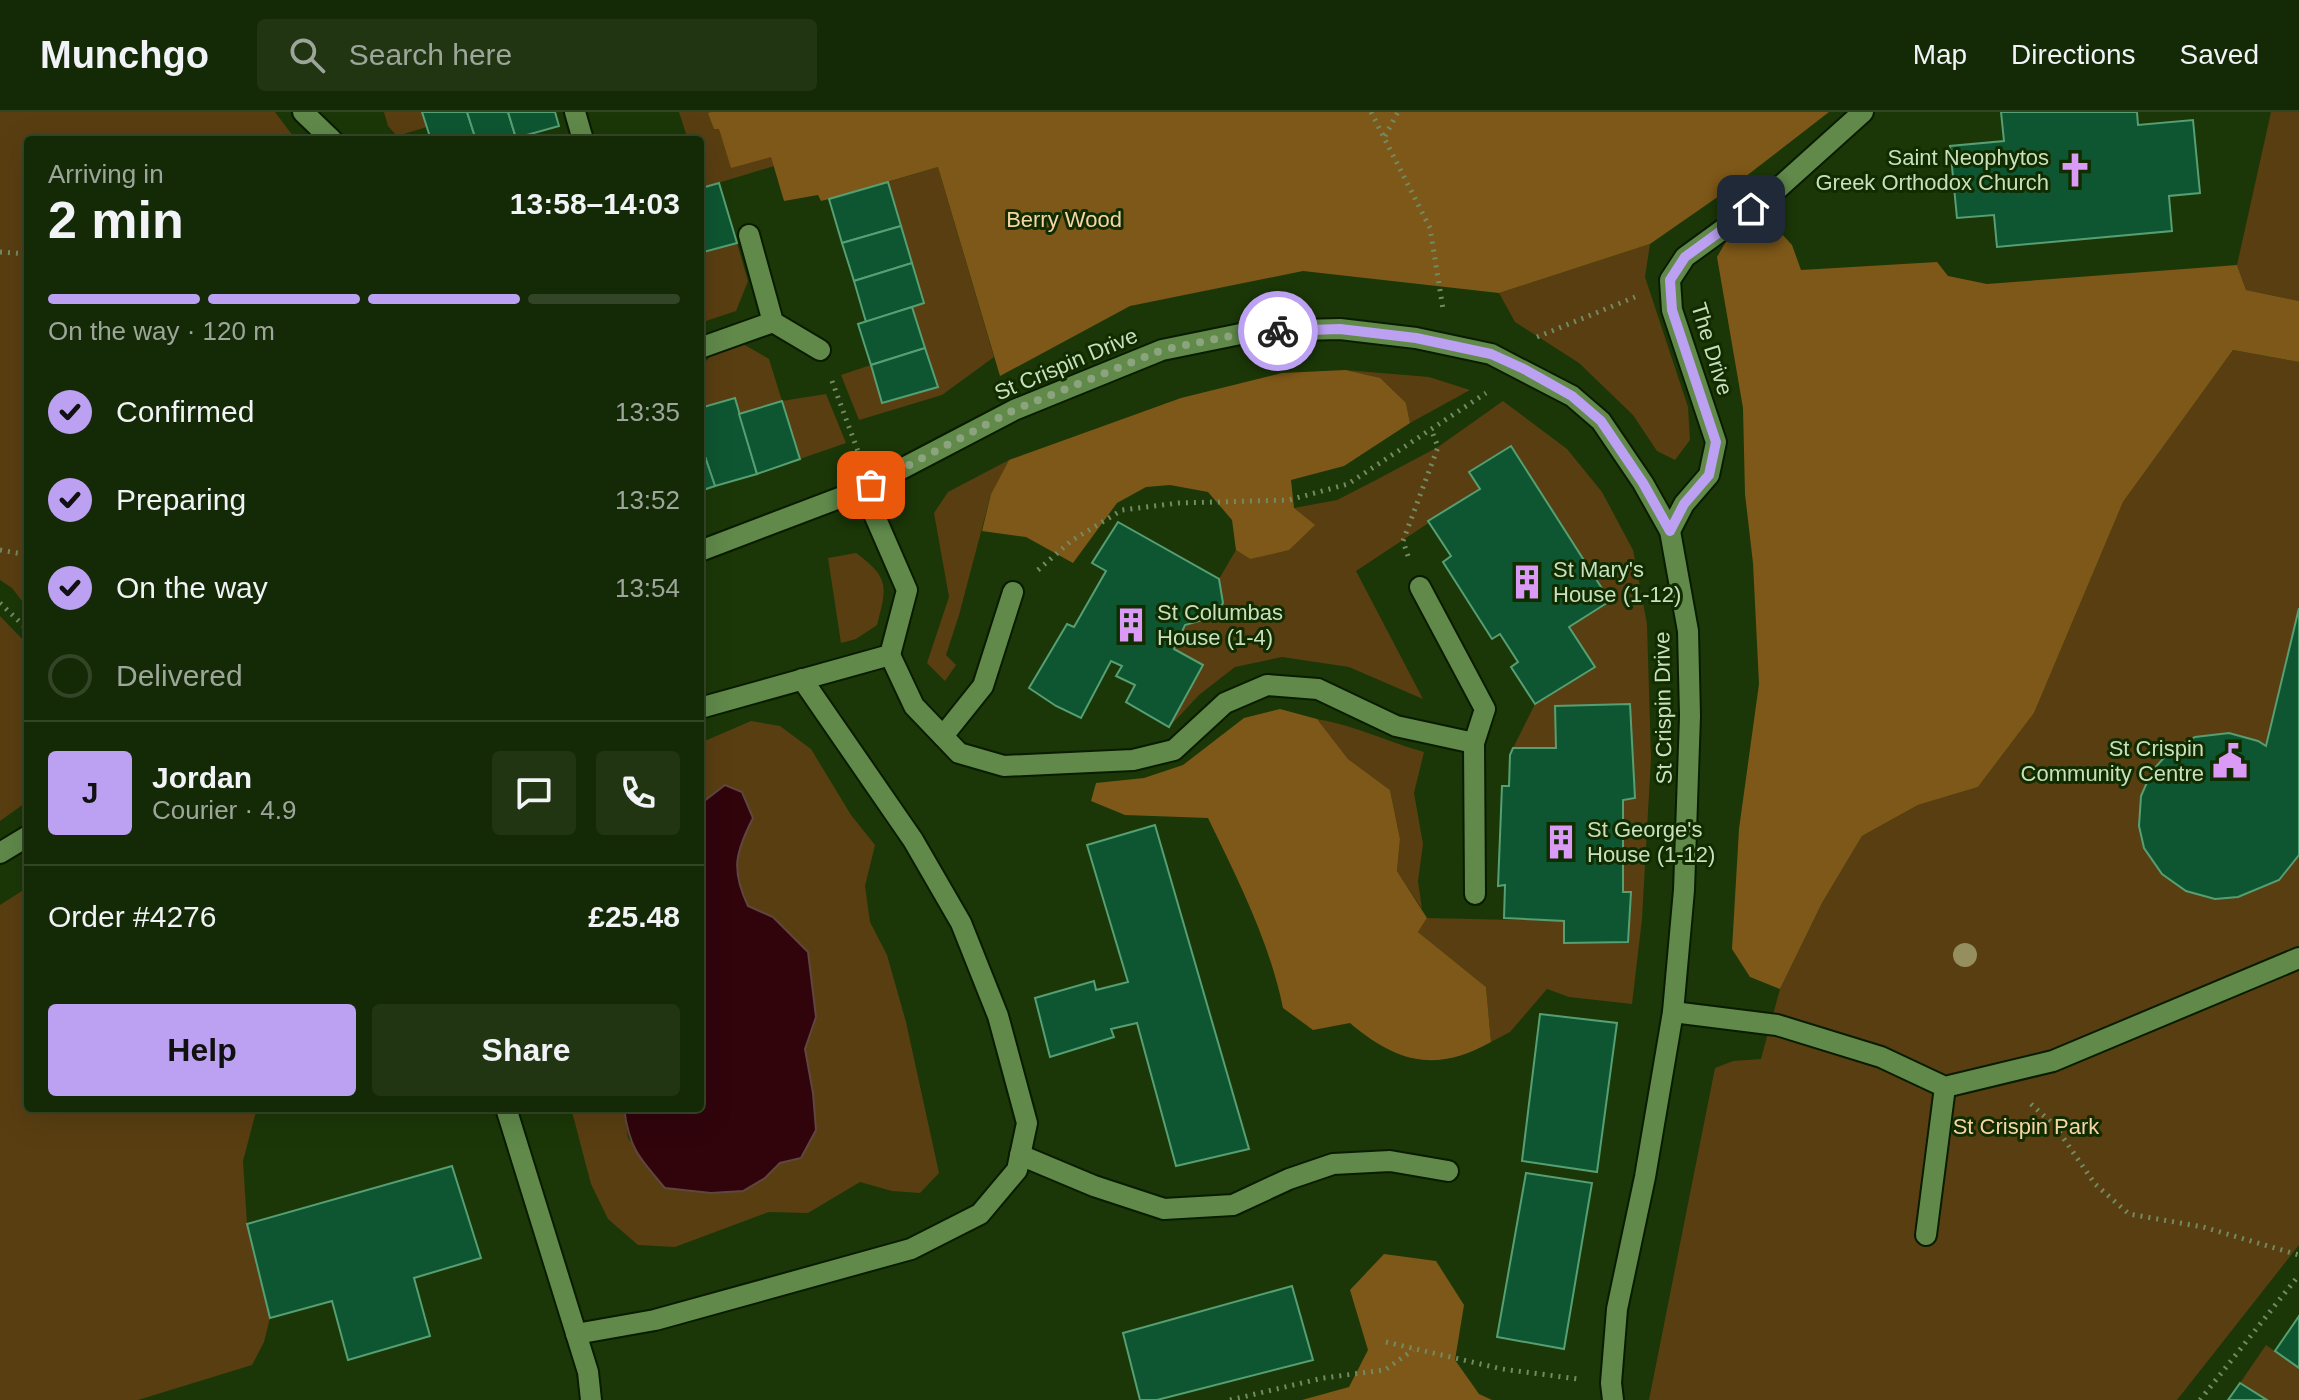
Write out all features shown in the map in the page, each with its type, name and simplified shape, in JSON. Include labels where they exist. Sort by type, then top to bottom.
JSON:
[{"type":"street","points":[[303,112],[328,136]]},
{"type":"street","points":[[575,112],[582,136]]},
{"type":"street","name":"The Drive","points":[[1670,531],[1684,504],[1709,475],[1716,442],[1672,310],[1670,280],[1685,257],[1773,193],[1863,112]]},
{"type":"street","points":[[749,235],[773,322],[820,350]]},
{"type":"street","points":[[704,347],[773,322]]},
{"type":"street","name":"St Crispin Drive","points":[[704,549],[867,487],[1014,410],[1162,350],[1255,331],[1340,329],[1416,338],[1491,354],[1572,396],[1601,421],[1643,483],[1670,531],[1688,631],[1690,716],[1687,844],[1673,1012],[1645,1177],[1617,1309],[1611,1383],[1613,1400]]},
{"type":"street","points":[[867,487],[907,590],[890,655],[914,706],[959,753],[1004,766],[1133,760],[1174,750],[1225,703],[1267,685],[1318,689],[1396,726],[1474,743]]},
{"type":"street","points":[[1420,587],[1485,709],[1474,743],[1475,894]]},
{"type":"street","points":[[943,736],[983,686],[1013,592]]},
{"type":"street","points":[[704,707],[890,655]]},
{"type":"street","points":[[576,1334],[655,1320],[911,1249],[980,1214],[1017,1170],[1027,1123],[998,1016],[961,923],[913,840],[802,679]]},
{"type":"street","points":[[0,853],[24,838]]},
{"type":"street","points":[[1673,1012],[1777,1025],[1881,1057],[1945,1087],[2053,1061],[2299,958]]},
{"type":"street","points":[[1926,1235],[1945,1087]]},
{"type":"street","points":[[507,1112],[588,1372],[591,1400]]},
{"type":"street","points":[[1020,1155],[1094,1186],[1164,1209],[1233,1205],[1289,1179],[1333,1164],[1390,1161],[1448,1171]]},
{"type":"path","points":[[1371,112],[1430,228],[1444,317]]},
{"type":"path","points":[[1384,137],[1398,112]]},
{"type":"path","points":[[0,252],[24,254]]},
{"type":"path","points":[[1491,354],[1594,316],[1670,280]]},
{"type":"path","points":[[820,350],[867,487]]},
{"type":"path","points":[[1013,592],[1071,541],[1122,510],[1179,503],[1289,500],[1348,484],[1524,369]]},
{"type":"path","points":[[1420,587],[1403,541],[1438,447],[1431,429]]},
{"type":"path","points":[[0,550],[24,554]]},
{"type":"path","points":[[0,603],[24,626]]},
{"type":"path","points":[[2023,1096],[2055,1126],[2095,1184],[2129,1214],[2203,1227],[2299,1255]]},
{"type":"path","points":[[2200,1400],[2299,1275]]},
{"type":"path","points":[[1386,1342],[1502,1369],[1583,1379]]},
{"type":"path","points":[[1230,1400],[1323,1378],[1385,1370],[1414,1349]]},
{"type":"green space","points":[[0,112],[275,112],[293,136],[24,136],[24,604],[12,588],[0,580]]},
{"type":"green space","points":[[384,112],[422,112],[427,127],[397,136],[388,126]]},
{"type":"green space","points":[[679,112],[711,112],[719,128],[771,157],[774,166],[705,187],[704,136],[687,136]]},
{"type":"green space","name":"Berry Wood","points":[[1829,112],[1732,187],[1650,244],[1499,293],[1303,271],[1130,306],[1000,376],[938,167],[821,201],[818,195],[784,201],[771,157],[731,168],[719,129],[714,129],[708,113]]},
{"type":"green space","points":[[2271,112],[2299,112],[2299,301],[2246,290],[2237,265]]},
{"type":"green space","points":[[938,167],[994,357],[942,395],[859,420],[841,375],[871,365],[883,403],[937,386],[912,307],[924,302],[888,182]]},
{"type":"green space","points":[[1768,219],[1792,245],[1801,270],[1937,262],[1948,276],[1987,284],[2237,265],[2246,290],[2299,301],[2299,362],[2233,350],[2123,502],[2034,713],[1978,787],[1918,805],[1862,836],[1822,903],[1780,989],[1750,977],[1732,949],[1739,829],[1759,684],[1753,563],[1745,494],[1743,408],[1717,257],[1728,238]]},
{"type":"green space","points":[[737,243],[748,281],[736,311],[704,322],[704,252]]},
{"type":"green space","points":[[1650,244],[1645,277],[1688,407],[1690,440],[1675,460],[1657,451],[1633,415],[1579,363],[1515,322],[1499,293]]},
{"type":"green space","points":[[743,344],[769,359],[782,401],[826,394],[846,443],[800,459],[782,402],[739,414],[735,398],[704,407],[704,363],[713,354]]},
{"type":"green space","name":"St Crispin Park","points":[[2233,350],[2299,362],[2299,1245],[2177,1400],[1649,1400],[1715,1068],[1733,1061],[1761,1059],[1780,989],[1822,903],[1862,836],[1918,805],[1978,787],[2034,713],[2123,502]]},
{"type":"green space","points":[[1345,370],[1429,377],[1470,390],[1410,423],[1406,403]]},
{"type":"green space","points":[[1345,370],[1380,378],[1406,403],[1410,423],[1344,466],[1291,480],[1294,508],[1315,525],[1289,550],[1250,559],[1236,550],[1232,520],[1208,492],[1170,485],[1146,487],[1117,503],[1073,563],[1026,537],[982,531],[991,494],[1009,460],[1181,398],[1282,373]]},
{"type":"green space","points":[[1503,401],[1567,449],[1602,492],[1633,550],[1647,624],[1651,758],[1642,919],[1632,1004],[1569,997],[1547,989],[1510,1032],[1491,1042],[1486,987],[1418,932],[1427,918],[1564,921],[1564,943],[1628,942],[1631,893],[1623,892],[1623,800],[1635,798],[1555,706],[1556,748],[1513,748],[1535,704],[1594,667],[1569,627],[1610,601],[1511,446],[1480,489],[1356,571],[1423,699],[1349,667],[1282,657],[1235,667],[1199,695],[1169,727],[1203,665],[1174,649],[1185,625],[1213,617],[1223,603],[1219,579],[1236,550],[1250,559],[1294,508],[1337,500],[1438,447]]},
{"type":"green space","points":[[1009,460],[991,494],[946,655],[956,665],[945,681],[927,663],[949,597],[934,513],[948,492]]},
{"type":"green space","points":[[856,553],[880,577],[883,601],[877,625],[856,639],[841,643],[828,558]]},
{"type":"green space","points":[[0,616],[24,641],[24,804],[0,821]]},
{"type":"green space","points":[[1280,709],[1317,719],[1348,759],[1390,790],[1400,839],[1397,871],[1427,918],[1418,932],[1486,987],[1491,1042],[1452,1058],[1418,1059],[1384,1047],[1350,1023],[1313,1030],[1283,1008],[1261,934],[1208,818],[1125,815],[1091,801],[1096,783],[1144,778],[1183,765],[1244,718]]},
{"type":"green space","points":[[1317,719],[1424,752],[1414,793],[1423,844],[1418,881],[1422,909],[1397,871],[1400,839],[1390,790],[1348,759]]},
{"type":"green space","points":[[751,721],[780,726],[811,749],[851,815],[875,845],[865,886],[870,922],[887,955],[906,1022],[939,1173],[920,1193],[892,1191],[860,1182],[808,1213],[769,1212],[675,1247],[638,1245],[608,1219],[591,1184],[572,1112],[625,1112],[628,1138],[665,1188],[711,1193],[743,1191],[765,1178],[780,1163],[801,1158],[816,1130],[805,1049],[816,1017],[773,917],[748,906],[739,882],[739,852],[753,818],[704,802],[704,741]]},
{"type":"green space","points":[[24,890],[24,1112],[256,1112],[243,1161],[247,1224],[270,1318],[264,1342],[252,1365],[138,1400],[0,1400],[0,905]]},
{"type":"green space","points":[[1384,1254],[1436,1261],[1464,1305],[1455,1360],[1479,1394],[1492,1400],[1302,1400],[1349,1387],[1368,1350],[1350,1290]]},
{"type":"green space","points":[[2266,1345],[2299,1368],[2299,1400],[2267,1400],[2240,1383]]},
{"type":"shaded area","points":[[725,785],[742,792],[753,818],[739,852],[739,882],[748,906],[773,917],[808,952],[816,1017],[805,1049],[816,1130],[801,1158],[780,1163],[765,1178],[743,1191],[711,1193],[665,1188],[637,1152],[625,1112],[704,1112],[704,801]]},
{"type":"building","points":[[422,112],[467,112],[475,136],[430,136]]},
{"type":"building","points":[[467,112],[508,112],[515,136],[475,136]]},
{"type":"building","points":[[508,112],[555,112],[559,126],[515,136]]},
{"type":"building","name":"Saint Neophytos Greek Orthodox Church","points":[[2001,112],[2137,112],[2138,125],[2193,120],[2200,193],[2169,196],[2172,231],[1997,247],[1994,215],[1957,218],[1950,146],[2004,141]]},
{"type":"building","points":[[888,182],[901,226],[842,243],[829,199]]},
{"type":"building","points":[[719,183],[737,243],[704,252],[704,184],[705,187]]},
{"type":"building","points":[[901,226],[912,263],[854,281],[842,243]]},
{"type":"building","points":[[912,263],[924,303],[866,322],[854,281]]},
{"type":"building","points":[[912,307],[925,348],[871,365],[858,324]]},
{"type":"building","points":[[925,348],[938,387],[882,403],[871,365]]},
{"type":"building","points":[[735,398],[757,474],[715,486],[704,454],[704,407]]},
{"type":"building","points":[[782,401],[800,459],[757,474],[739,414]]},
{"type":"building","name":"St Mary's House (1-12)","points":[[1511,446],[1610,601],[1569,627],[1595,667],[1535,704],[1511,667],[1518,662],[1500,634],[1492,639],[1443,562],[1451,556],[1428,521],[1480,489],[1469,472]]},
{"type":"building","points":[[704,454],[715,486],[704,490]]},
{"type":"building","name":"St Columbas House (1-4)","points":[[1118,522],[1219,579],[1223,603],[1213,617],[1185,625],[1174,649],[1203,665],[1169,727],[1126,702],[1135,685],[1116,676],[1122,666],[1111,661],[1081,718],[1029,688],[1067,624],[1074,627],[1106,571],[1092,563]]},
{"type":"building","name":"St Crispin Community Centre","points":[[2299,608],[2299,855],[2279,880],[2238,897],[2215,899],[2186,891],[2162,874],[2144,848],[2139,826],[2141,796],[2152,771],[2171,750],[2195,737],[2229,733],[2266,746]]},
{"type":"building","name":"St George's House (1-12)","points":[[1630,704],[1635,798],[1623,800],[1623,892],[1631,892],[1628,942],[1564,943],[1564,921],[1504,918],[1505,885],[1498,886],[1502,786],[1509,786],[1513,748],[1556,748],[1555,706]]},
{"type":"building","points":[[1155,825],[1249,1149],[1176,1166],[1137,1023],[1111,1029],[1114,1037],[1050,1057],[1035,998],[1094,981],[1096,990],[1128,982],[1087,845]]},
{"type":"building","points":[[1540,1014],[1617,1023],[1597,1172],[1522,1161]]},
{"type":"building","points":[[452,1166],[481,1258],[414,1278],[430,1336],[348,1360],[332,1301],[270,1318],[247,1224]]},
{"type":"building","points":[[1526,1173],[1592,1183],[1564,1349],[1497,1337]]},
{"type":"building","points":[[1292,1286],[1313,1360],[1157,1400],[1140,1400],[1123,1333]]},
{"type":"building","points":[[2299,1316],[2299,1368],[2275,1351]]},
{"type":"building","points":[[2240,1383],[2267,1400],[2228,1400]]},
{"type":"way so far","points":[[871,485],[1014,410],[1162,350],[1255,331],[1278,331]]},
{"type":"place","name":"Saint Neophytos Greek Orthodox Church","points":[[2075,170]]},
{"type":"place","name":"St Mary's House (1-12)","points":[[1527,582]]},
{"type":"place","name":"St Columbas House (1-4)","points":[[1131,625]]},
{"type":"place","name":"St Crispin Community Centre","points":[[2230,761]]},
{"type":"place","name":"St George's House (1-12)","points":[[1561,842]]},
{"type":"route","points":[[1278,331],[1340,329],[1416,338],[1491,354],[1524,369],[1572,396],[1601,421],[1643,483],[1670,531],[1684,504],[1709,475],[1716,442],[1672,310],[1670,280],[1685,257],[1751,209]]}]
